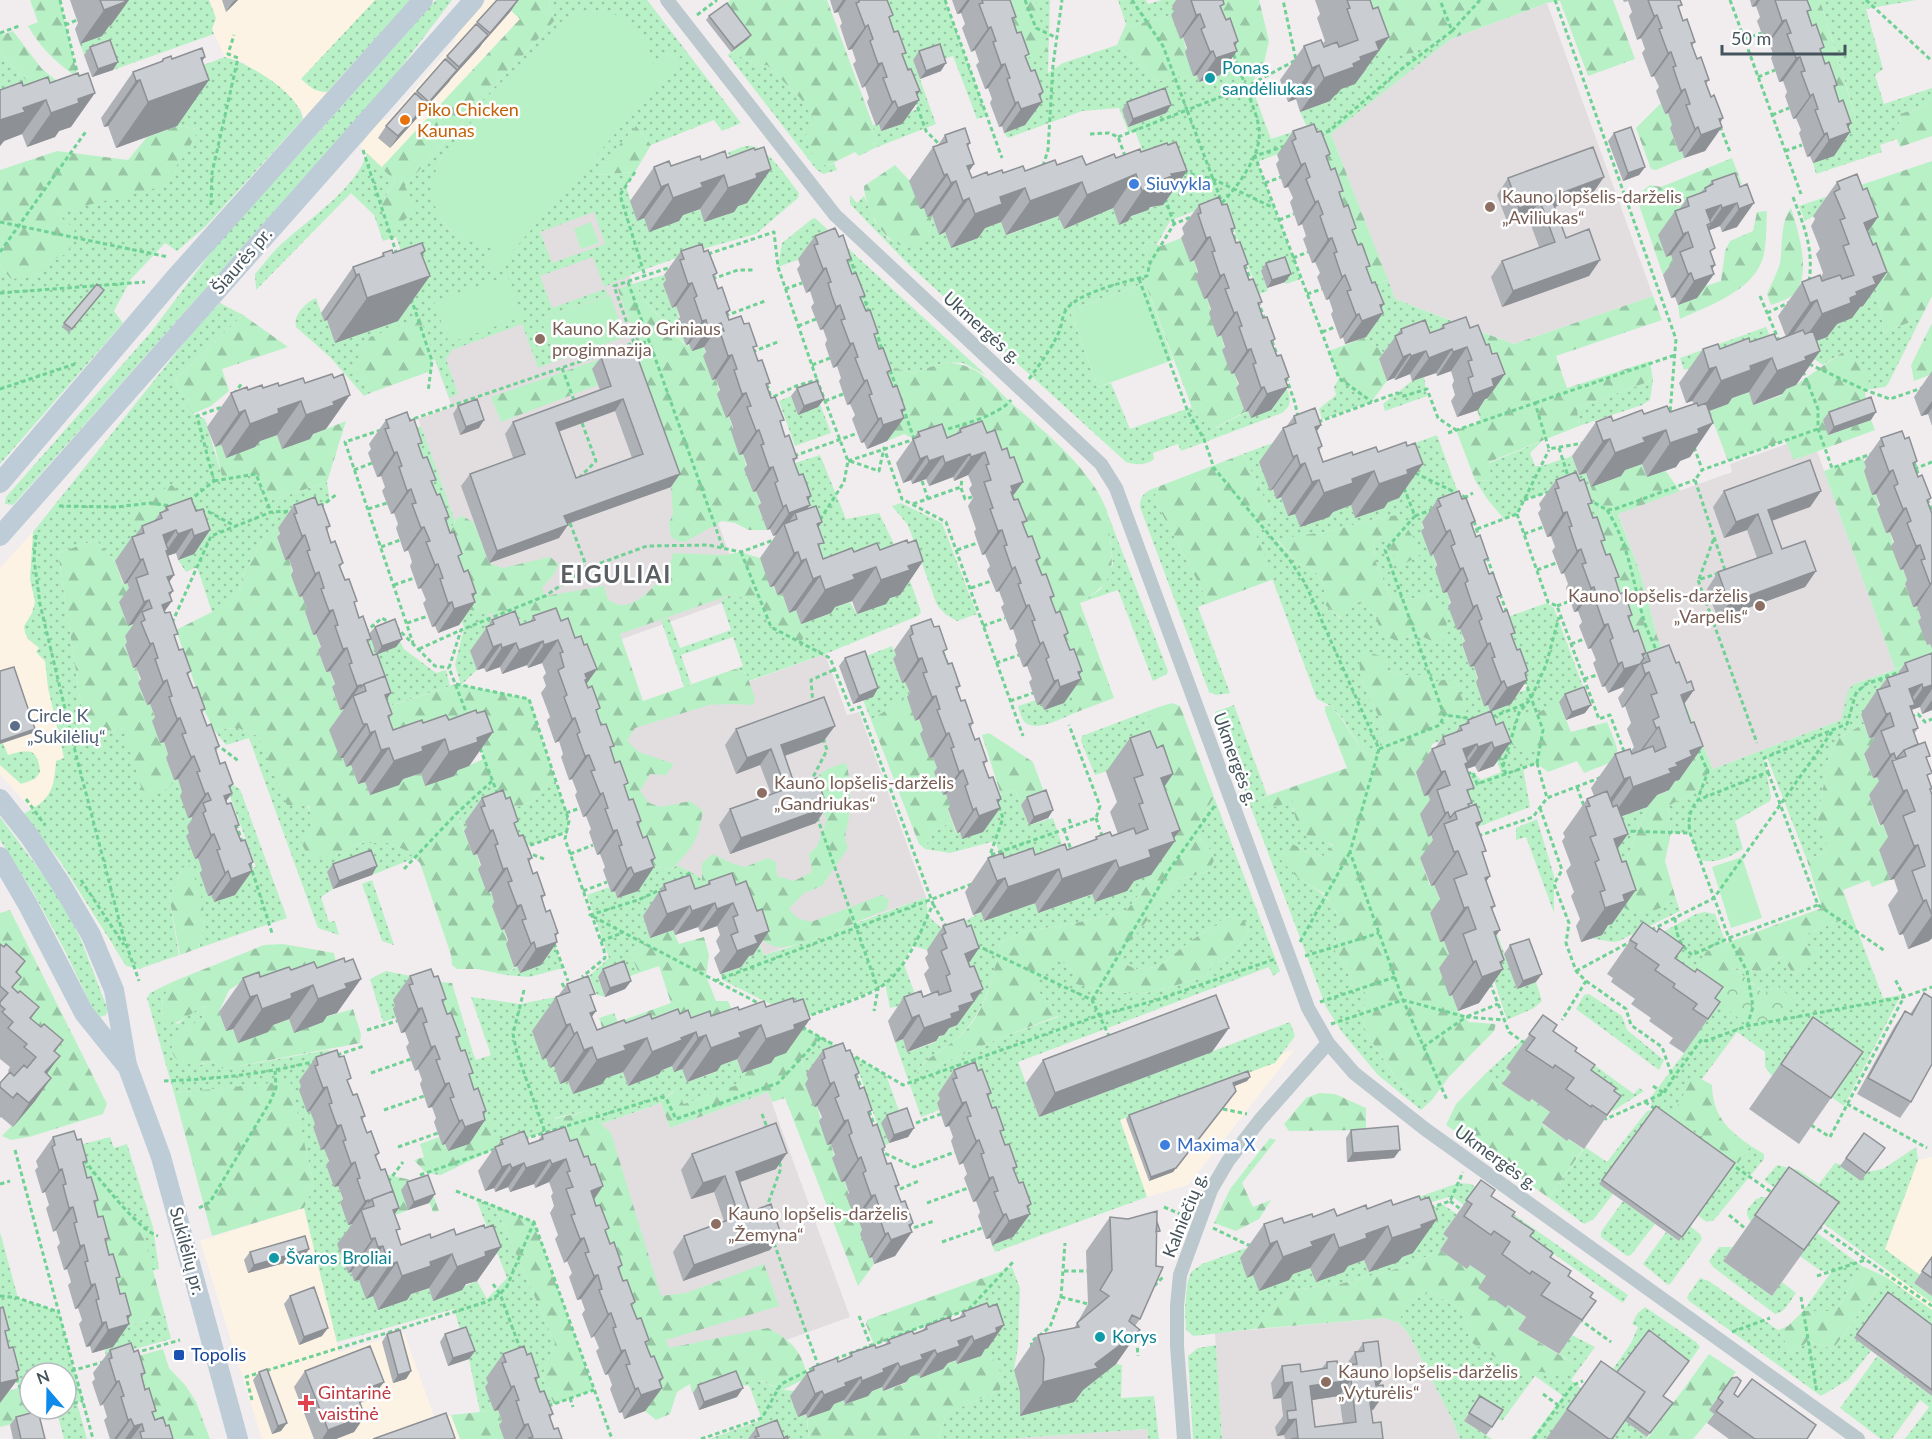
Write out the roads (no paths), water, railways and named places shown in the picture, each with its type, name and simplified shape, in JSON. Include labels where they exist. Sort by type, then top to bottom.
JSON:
[{"type":"main road","points":[[0,483],[174,279],[423,0]]},
{"type":"main road","name":"Šiaurės pr.","points":[[4,524],[474,0]]},
{"type":"main road","name":"Sukilėlių pr.","points":[[0,799],[30,837],[91,935],[114,990],[126,1065],[161,1157],[238,1439]]},
{"type":"main road","name":"Sukilėlių pr.","points":[[0,856],[84,1013],[126,1065]]},
{"type":"street","name":"Ukmergės g.","points":[[667,0],[835,215],[1101,464],[1116,488],[1308,1008],[1328,1043],[1354,1072],[1425,1129],[1858,1439]]},
{"type":"street","name":"Kalniečių g.","points":[[1184,1439],[1177,1306],[1180,1275],[1199,1222],[1211,1190],[1228,1161],[1260,1120],[1328,1043]]},
{"type":"place","name":"Ponas sandėliukas","points":[[1210,78]]},
{"type":"place","name":"Piko Chicken Kaunas","points":[[405,120]]},
{"type":"place","name":"Siuvykla","points":[[1134,184]]},
{"type":"place","name":"Kauno lopšelis-darželis „Aviliukas“","points":[[1490,207]]},
{"type":"place","name":"Kauno Kazio Griniaus progimnazija","points":[[540,339]]},
{"type":"place","name":"Kauno lopšelis-darželis „Varpelis“","points":[[1760,606]]},
{"type":"place","name":"Circle K „Sukilėlių“","points":[[15,726]]},
{"type":"place","name":"Kauno lopšelis-darželis „Gandriukas“","points":[[762,793]]},
{"type":"place","name":"Maxima X","points":[[1165,1145]]},
{"type":"place","name":"Kauno lopšelis-darželis „Žemyna“","points":[[716,1224]]},
{"type":"place","name":"Švaros Broliai","points":[[274,1258]]},
{"type":"place","name":"Korys","points":[[1100,1337]]},
{"type":"place","name":"Topolis","points":[[179,1355]]},
{"type":"place","name":"Kauno lopšelis-darželis „Vyturėlis“","points":[[1326,1382]]},
{"type":"place","name":"Gintarinė vaistinė","points":[[306,1403]]},
{"type":"district","name":"EIGULIAI","points":[[616,575]]}]
